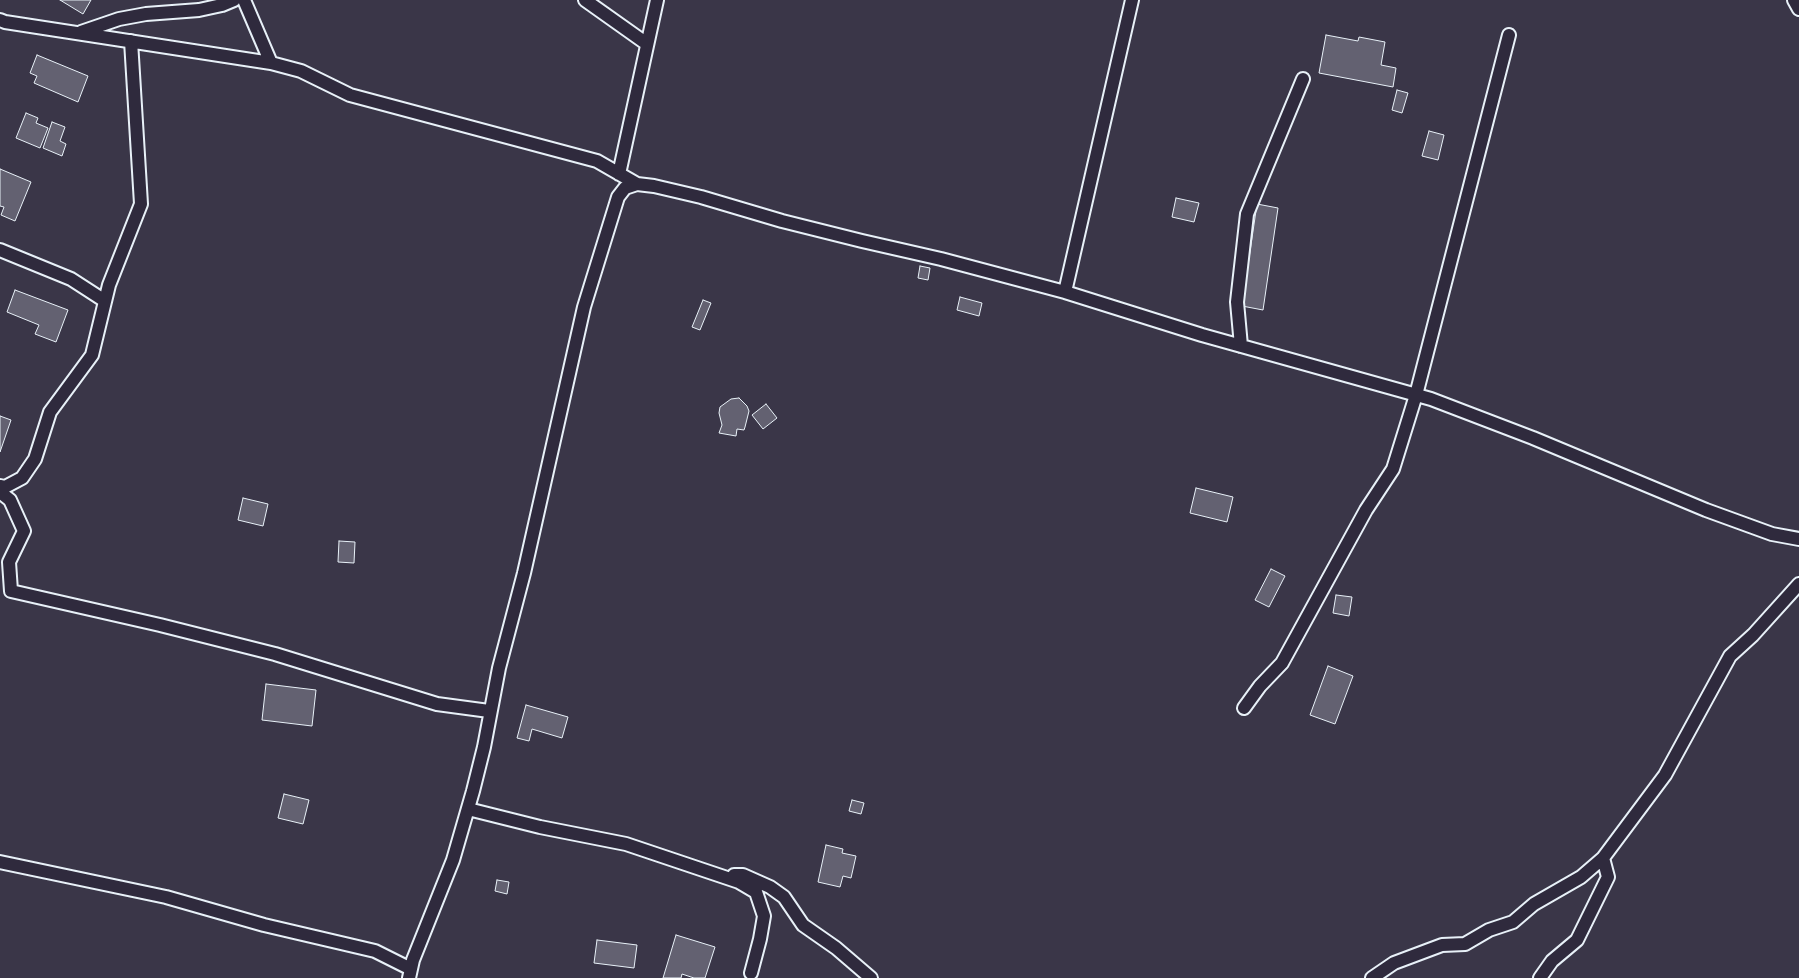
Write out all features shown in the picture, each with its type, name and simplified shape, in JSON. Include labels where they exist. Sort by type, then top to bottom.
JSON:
[{"type":"street","points":[[78,33],[119,19],[146,14],[199,10],[222,5],[234,0]]},
{"type":"street","points":[[244,0],[271,63]]},
{"type":"street","points":[[585,0],[647,44]]},
{"type":"street","points":[[619,174],[657,0]]},
{"type":"street","points":[[1065,292],[1132,0]]},
{"type":"street","points":[[1794,0],[1799,9]]},
{"type":"street","points":[[0,20],[271,63],[301,71],[350,95],[597,160],[637,184],[702,197],[791,223],[941,259],[1065,292],[1241,346],[1416,395],[1533,438],[1706,510],[1772,534],[1799,538]]},
{"type":"street","points":[[1244,708],[1260,686],[1282,663],[1366,510],[1393,469],[1416,395],[1509,35]]},
{"type":"street","points":[[0,486],[5,487],[22,478],[35,458],[50,412],[92,355],[109,285],[141,204],[131,41]]},
{"type":"street","points":[[1241,346],[1237,302],[1247,214],[1303,79]]},
{"type":"street","points":[[0,862],[166,897],[264,925],[375,951],[410,973],[453,860],[468,810],[484,747],[489,711],[526,564],[586,298],[618,197],[625,188],[637,184]]},
{"type":"street","points":[[0,250],[71,279],[105,301]]},
{"type":"street","points":[[0,492],[10,500],[24,531],[9,562],[11,591],[160,625],[274,654],[437,704],[489,711]]},
{"type":"street","points":[[1372,978],[1394,964],[1442,945],[1465,944],[1489,930],[1513,922],[1534,904],[1581,877],[1603,858],[1665,775],[1730,656],[1753,635],[1799,584]]},
{"type":"street","points":[[468,810],[626,844],[739,882],[756,892],[764,916],[751,973]]},
{"type":"street","points":[[1540,978],[1552,961],[1577,940],[1608,877],[1603,858]]},
{"type":"street","points":[[721,876],[744,875],[770,887],[784,897],[803,925],[836,948],[871,978]]},
{"type":"building","points":[[60,0],[91,0],[83,14]]},
{"type":"building","points":[[1326,35],[1358,41],[1359,37],[1385,42],[1381,65],[1396,68],[1393,87],[1319,73]]},
{"type":"building","points":[[37,55],[88,76],[78,102],[34,83],[37,76],[30,73]]},
{"type":"building","points":[[1397,90],[1408,93],[1402,113],[1392,110]]},
{"type":"building","points":[[26,113],[38,118],[36,123],[48,128],[40,148],[16,138]]},
{"type":"building","points":[[52,122],[65,127],[60,141],[66,144],[62,156],[43,148]]},
{"type":"building","points":[[1429,131],[1444,135],[1438,160],[1422,156]]},
{"type":"building","points":[[0,169],[31,182],[15,221],[1,215],[4,207],[0,206]]},
{"type":"building","points":[[1176,198],[1199,203],[1194,222],[1172,217]]},
{"type":"building","points":[[1257,204],[1278,208],[1263,310],[1242,306]]},
{"type":"building","points":[[920,266],[930,268],[928,280],[918,278]]},
{"type":"building","points":[[15,290],[68,310],[56,342],[35,334],[39,325],[7,312]]},
{"type":"building","points":[[960,297],[982,303],[979,316],[957,310]]},
{"type":"building","points":[[703,300],[711,303],[700,330],[692,327]]},
{"type":"building","points":[[739,398],[749,411],[744,430],[737,429],[736,436],[719,433],[722,425],[719,413],[720,407],[731,399]]},
{"type":"building","points":[[766,404],[777,418],[763,429],[752,415]]},
{"type":"building","points":[[0,416],[11,420],[0,452]]},
{"type":"building","points":[[1196,488],[1233,497],[1227,522],[1190,513]]},
{"type":"building","points":[[243,498],[268,504],[263,526],[238,520]]},
{"type":"building","points":[[339,541],[355,542],[354,563],[338,562]]},
{"type":"building","points":[[1271,569],[1285,576],[1269,607],[1255,600]]},
{"type":"building","points":[[1336,595],[1352,597],[1349,616],[1333,613]]},
{"type":"building","points":[[1328,666],[1353,676],[1335,724],[1310,715]]},
{"type":"building","points":[[266,684],[316,690],[312,726],[262,720]]},
{"type":"building","points":[[526,705],[568,717],[562,738],[532,729],[529,741],[517,738]]},
{"type":"building","points":[[284,794],[309,800],[303,824],[278,818]]},
{"type":"building","points":[[852,800],[864,803],[861,814],[849,811]]},
{"type":"building","points":[[826,845],[843,849],[842,853],[856,856],[851,878],[843,876],[840,887],[818,882]]},
{"type":"building","points":[[497,880],[509,882],[507,894],[495,891]]},
{"type":"building","points":[[676,935],[715,947],[705,978],[694,978],[682,974],[681,978],[663,978]]},
{"type":"building","points":[[597,940],[637,945],[634,968],[594,963]]}]
